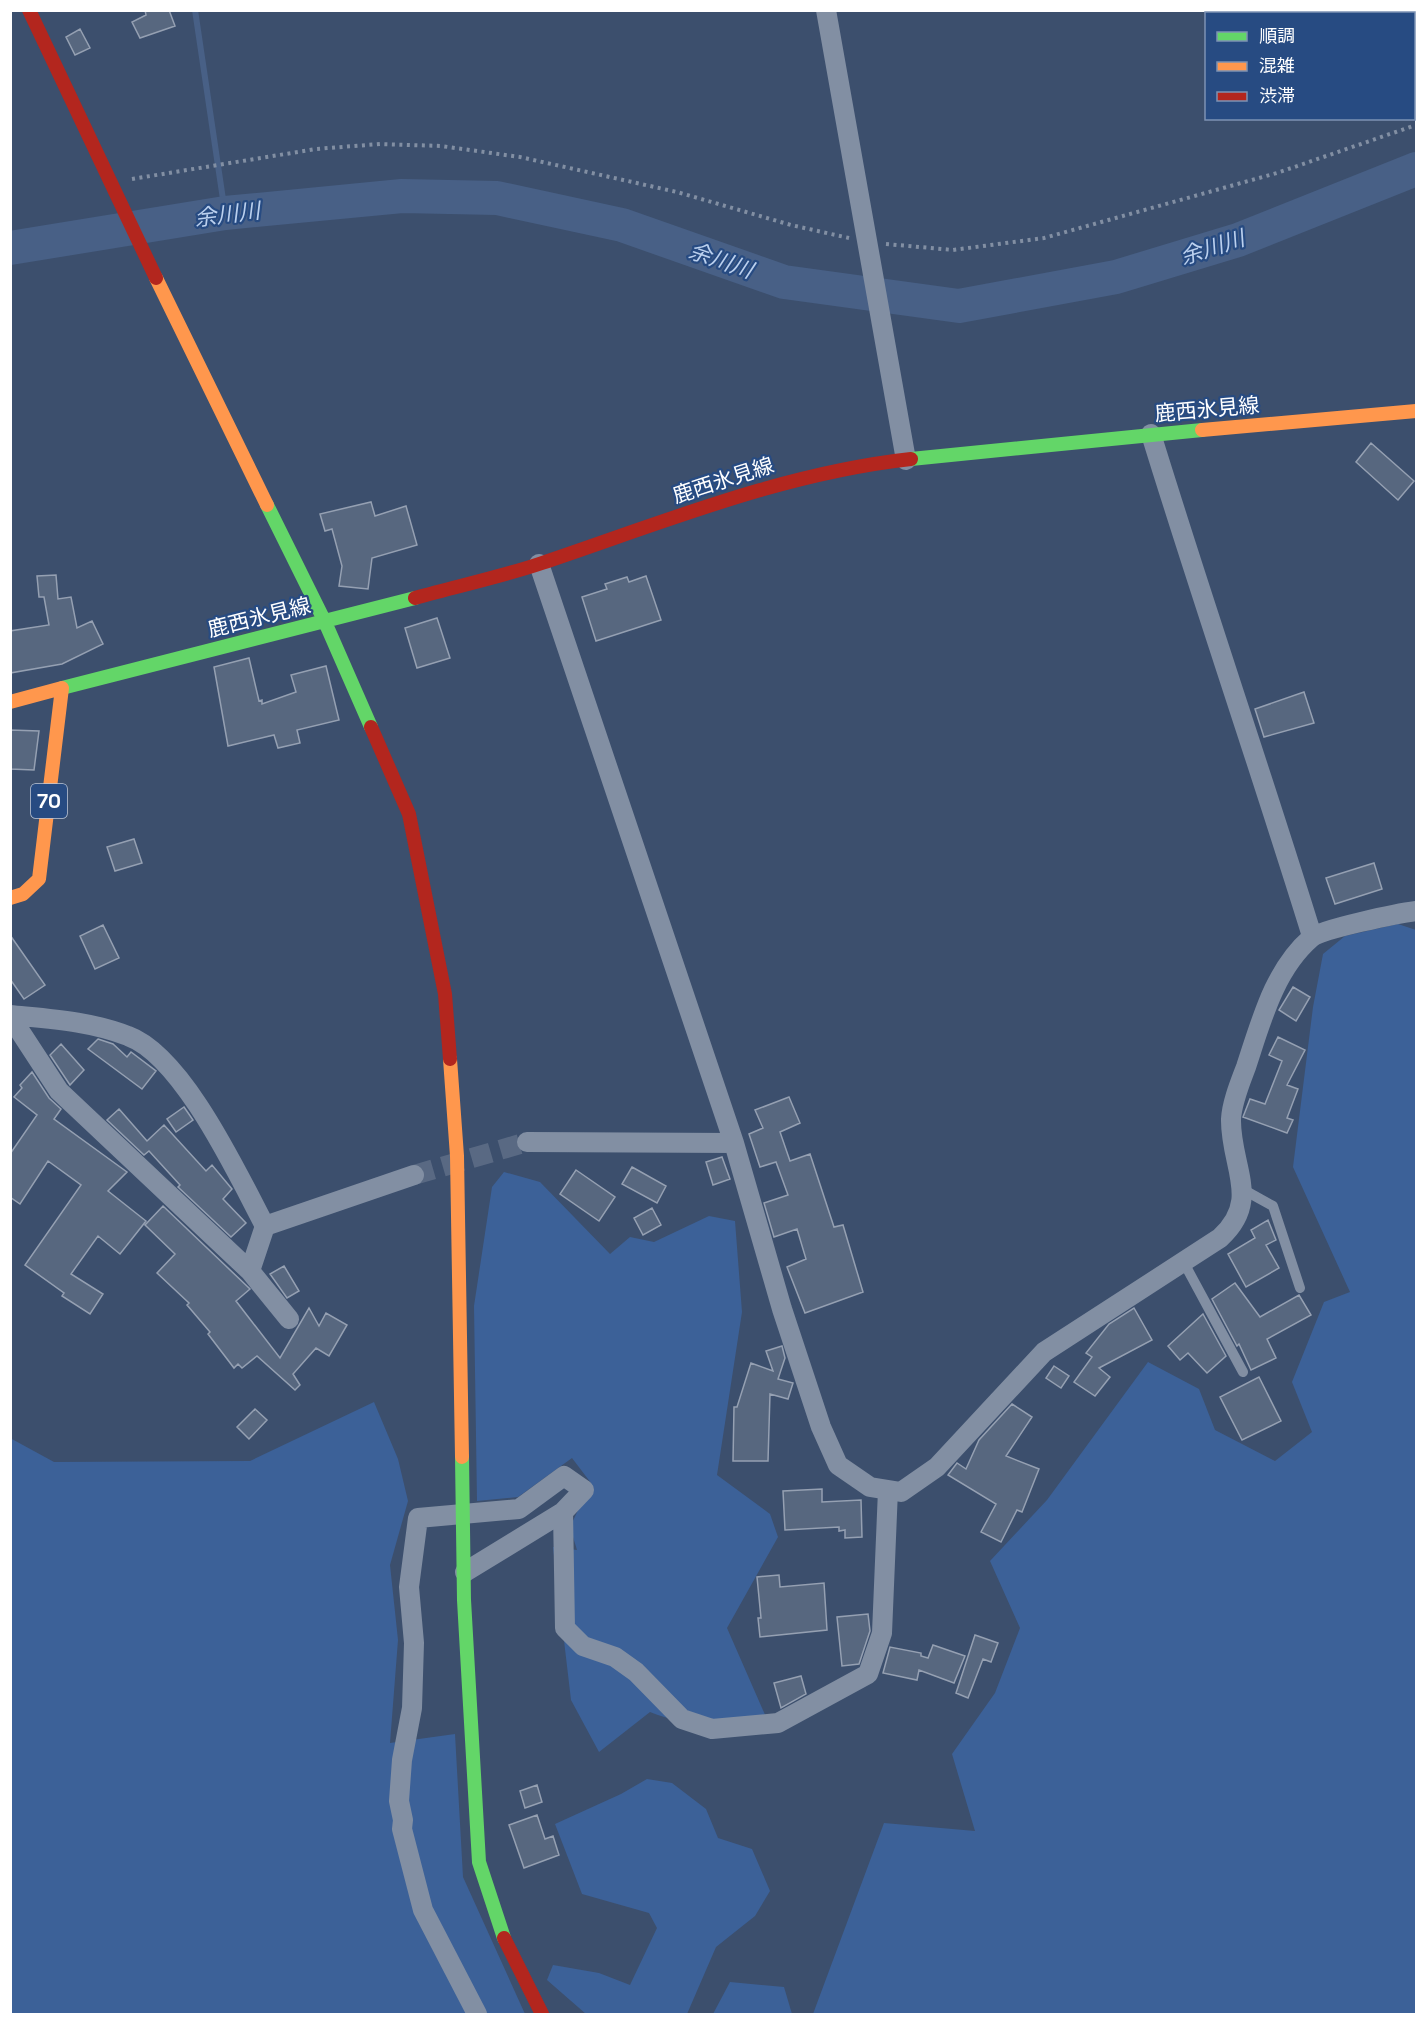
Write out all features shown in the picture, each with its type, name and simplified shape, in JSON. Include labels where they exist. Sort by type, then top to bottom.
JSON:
[{"type":"street","points":[[29,10],[152,271],[325,622],[409,814],[445,994],[457,1156],[464,1600],[479,1862],[500,1931],[542,2014]]},
{"type":"street","points":[[826,10],[885,330],[906,460]]},
{"type":"street","name":"鹿西氷見線","points":[[10,702],[325,622],[538,564],[759,489],[830,471],[906,460],[1151,434],[1416,411]]},
{"type":"street","points":[[1151,434],[1221,657],[1281,831],[1312,936]]},
{"type":"street","points":[[538,564],[734,1143],[782,1309],[821,1426],[838,1465],[870,1487],[900,1492],[937,1467],[997,1399],[1044,1352],[1231,1228],[1239,1215],[1244,1190],[1232,1145],[1231,1117],[1267,1003],[1290,962],[1312,936],[1416,911]]},
{"type":"street","name":"70","points":[[10,898],[23,894],[39,879],[62,688]]},
{"type":"street","points":[[10,1015],[73,1021],[129,1036],[157,1053],[222,1144],[265,1226],[250,1271]]},
{"type":"street","points":[[10,1015],[59,1091],[250,1271],[289,1319]]},
{"type":"street","points":[[527,1142],[734,1143]]},
{"type":"street","points":[[265,1226],[414,1175]]},
{"type":"street","points":[[465,1572],[563,1512],[584,1490],[564,1476],[519,1509],[418,1518],[409,1587],[414,1643],[412,1708],[402,1760],[399,1801],[403,1820],[402,1828],[423,1910],[477,2014]]},
{"type":"street","points":[[563,1512],[566,1628],[583,1646],[615,1657],[636,1672],[682,1719],[712,1729],[778,1723],[868,1674],[882,1633],[888,1490]]},
{"type":"lane","points":[[1244,1190],[1273,1206],[1300,1288]]},
{"type":"lane","points":[[1183,1261],[1243,1372]]},
{"type":"path","points":[[110,182],[316,149],[358,146],[441,146],[520,157],[677,192],[790,225],[867,242],[953,250],[1044,238],[1265,177],[1416,125]]},
{"type":"shaded area","points":[[1398,924],[1416,930],[1416,2014],[813,2014],[884,1823],[975,1831],[952,1754],[995,1693],[1020,1628],[990,1561],[1047,1500],[1148,1362],[1199,1389],[1215,1430],[1275,1461],[1312,1432],[1292,1382],[1324,1302],[1350,1292],[1293,1167],[1313,1007],[1323,954],[1345,936]]},
{"type":"shaded area","points":[[504,1172],[540,1182],[610,1254],[630,1237],[654,1242],[709,1216],[735,1221],[742,1312],[717,1475],[770,1514],[778,1537],[727,1628],[766,1717],[707,1723],[679,1720],[650,1712],[599,1752],[571,1700],[553,1547],[577,1550],[570,1527],[591,1483],[572,1458],[518,1497],[477,1501],[474,1306],[492,1187]]},
{"type":"shaded area","points":[[374,1402],[398,1459],[408,1501],[390,1565],[398,1640],[390,1743],[455,1734],[463,1877],[525,2014],[11,2014],[10,1438],[54,1462],[250,1461]]},
{"type":"shaded area","points":[[647,1779],[672,1783],[706,1809],[718,1838],[752,1849],[770,1891],[755,1916],[716,1947],[687,2014],[586,2014],[547,1980],[553,1965],[599,1973],[630,1985],[657,1928],[649,1913],[582,1894],[555,1824],[621,1794]]},
{"type":"shaded area","points":[[730,1982],[784,1987],[792,2014],[713,2014]]},
{"type":"building","points":[[145,10],[169,10],[175,26],[140,38],[132,22],[146,15]]},
{"type":"building","points":[[80,29],[90,48],[75,55],[66,37]]},
{"type":"building","points":[[1371,443],[1414,481],[1398,500],[1356,462]]},
{"type":"building","points":[[371,502],[375,516],[406,506],[417,545],[372,558],[368,589],[339,586],[342,566],[332,529],[325,531],[320,514]]},
{"type":"building","points":[[56,575],[58,599],[71,597],[77,628],[92,621],[103,644],[62,664],[10,673],[10,631],[49,625],[44,597],[39,597],[37,576]]},
{"type":"building","points":[[646,576],[661,620],[596,641],[582,597],[607,589],[605,584],[627,577],[629,582]]},
{"type":"building","points":[[437,618],[450,658],[417,668],[405,628]]},
{"type":"building","points":[[249,658],[259,701],[262,700],[262,704],[296,692],[291,675],[326,666],[339,720],[297,730],[300,743],[278,748],[274,735],[228,746],[214,667]]},
{"type":"building","points":[[1304,692],[1314,723],[1264,737],[1255,709]]},
{"type":"building","points":[[10,730],[39,731],[34,770],[10,769]]},
{"type":"building","points":[[134,839],[142,863],[115,871],[107,847]]},
{"type":"building","points":[[1374,863],[1382,889],[1335,904],[1326,878]]},
{"type":"building","points":[[103,925],[119,958],[95,969],[80,936]]},
{"type":"building","points":[[10,935],[45,985],[24,999],[10,979]]},
{"type":"building","points":[[1293,987],[1310,997],[1296,1021],[1279,1010]]},
{"type":"building","points":[[1278,1037],[1305,1050],[1287,1085],[1298,1089],[1287,1118],[1293,1120],[1287,1133],[1243,1117],[1250,1099],[1265,1104],[1282,1061],[1269,1055]]},
{"type":"building","points":[[98,1039],[113,1044],[127,1057],[131,1052],[156,1071],[142,1089],[88,1049]]},
{"type":"building","points":[[61,1044],[84,1070],[70,1085],[50,1055]]},
{"type":"building","points":[[32,1072],[49,1098],[61,1109],[54,1119],[127,1172],[108,1191],[146,1221],[120,1254],[98,1236],[71,1274],[103,1294],[90,1314],[62,1296],[64,1293],[25,1265],[81,1185],[48,1161],[20,1204],[10,1197],[10,1154],[37,1115],[14,1097],[22,1088],[20,1085]]},
{"type":"building","points":[[789,1097],[800,1123],[780,1132],[790,1161],[810,1154],[834,1227],[843,1225],[863,1292],[805,1313],[787,1267],[806,1259],[797,1229],[774,1237],[764,1203],[788,1195],[776,1162],[760,1167],[749,1134],[763,1128],[755,1110]]},
{"type":"building","points":[[184,1107],[193,1120],[176,1132],[167,1119]]},
{"type":"building","points":[[119,1109],[147,1141],[164,1125],[206,1171],[212,1165],[232,1189],[223,1199],[246,1223],[231,1237],[178,1187],[180,1185],[149,1151],[144,1155],[107,1120]]},
{"type":"building","points":[[722,1157],[730,1179],[713,1185],[706,1162]]},
{"type":"building","points":[[632,1167],[666,1186],[657,1203],[622,1184]]},
{"type":"building","points":[[576,1170],[615,1197],[599,1221],[560,1194]]},
{"type":"building","points":[[163,1206],[250,1289],[236,1301],[280,1358],[309,1308],[319,1326],[326,1313],[347,1325],[329,1356],[316,1348],[293,1374],[300,1385],[295,1390],[257,1356],[242,1368],[238,1364],[234,1368],[208,1334],[210,1332],[187,1305],[189,1303],[157,1273],[175,1254],[145,1225]]},
{"type":"building","points":[[652,1208],[661,1225],[643,1235],[634,1218]]},
{"type":"building","points":[[1268,1220],[1276,1240],[1266,1245],[1279,1268],[1246,1287],[1228,1254],[1255,1238],[1251,1230]]},
{"type":"building","points":[[284,1266],[299,1291],[287,1298],[270,1274]]},
{"type":"building","points":[[1235,1283],[1260,1317],[1299,1295],[1311,1315],[1267,1339],[1276,1358],[1251,1370],[1239,1344],[1237,1346],[1212,1299]]},
{"type":"building","points":[[1134,1308],[1152,1340],[1099,1368],[1110,1377],[1095,1396],[1074,1382],[1092,1357],[1086,1353],[1109,1324]]},
{"type":"building","points":[[1203,1314],[1226,1356],[1207,1373],[1188,1353],[1180,1360],[1168,1346]]},
{"type":"building","points":[[782,1346],[785,1358],[778,1379],[793,1383],[788,1399],[770,1394],[768,1461],[733,1461],[734,1407],[737,1407],[751,1363],[773,1371],[766,1351]]},
{"type":"building","points":[[1054,1366],[1069,1376],[1061,1388],[1046,1378]]},
{"type":"building","points":[[1259,1377],[1281,1421],[1242,1440],[1220,1397]]},
{"type":"building","points":[[1012,1404],[1032,1417],[1006,1456],[1039,1469],[1022,1512],[1017,1510],[1001,1542],[981,1532],[996,1504],[948,1475],[957,1463],[966,1469],[979,1440]]},
{"type":"building","points":[[255,1409],[267,1420],[249,1439],[237,1427]]},
{"type":"building","points":[[822,1489],[822,1502],[861,1500],[862,1537],[845,1538],[845,1530],[839,1531],[839,1527],[785,1530],[783,1491]]},
{"type":"building","points":[[779,1575],[780,1587],[824,1583],[827,1630],[760,1637],[758,1618],[761,1618],[757,1577]]},
{"type":"building","points":[[868,1614],[870,1631],[859,1664],[842,1666],[837,1617]]},
{"type":"building","points":[[975,1635],[998,1643],[991,1662],[983,1659],[968,1698],[956,1693]]},
{"type":"building","points":[[933,1645],[965,1656],[954,1683],[919,1670],[917,1680],[883,1673],[890,1647],[921,1653],[921,1656],[928,1658]]},
{"type":"building","points":[[801,1676],[806,1694],[781,1708],[774,1683]]},
{"type":"building","points":[[537,1785],[542,1802],[525,1808],[520,1791]]},
{"type":"building","points":[[537,1815],[545,1839],[553,1836],[559,1855],[524,1868],[509,1825]]},
{"type":"waterway","points":[[195,10],[225,213]]},
{"type":"waterway","name":"余川川","points":[[10,248],[225,213],[402,196],[497,198],[622,225],[784,282],[959,306],[1116,277],[1238,240],[1416,169]]},
{"type":"tunnel","points":[[414,1175],[527,1142]]},
{"type":"traffic: fast","points":[[911,459],[1202,430]]},
{"type":"traffic: fast","points":[[267,505],[325,622],[371,727]]},
{"type":"traffic: fast","points":[[62,688],[415,598]]},
{"type":"traffic: fast","points":[[462,1457],[464,1600],[479,1862],[504,1938]]},
{"type":"traffic: slow","points":[[156,278],[267,505]]},
{"type":"traffic: slow","points":[[1202,430],[1416,411]]},
{"type":"traffic: slow","points":[[10,702],[62,688],[39,879],[23,894],[10,898]]},
{"type":"traffic: slow","points":[[450,1059],[457,1156],[462,1457]]},
{"type":"traffic: jam","points":[[29,10],[156,278]]},
{"type":"traffic: jam","points":[[415,598],[526,568],[770,487],[816,475],[911,459]]},
{"type":"traffic: jam","points":[[371,727],[409,814],[445,994],[450,1059]]},
{"type":"traffic: jam","points":[[504,1938],[542,2014]]}]
